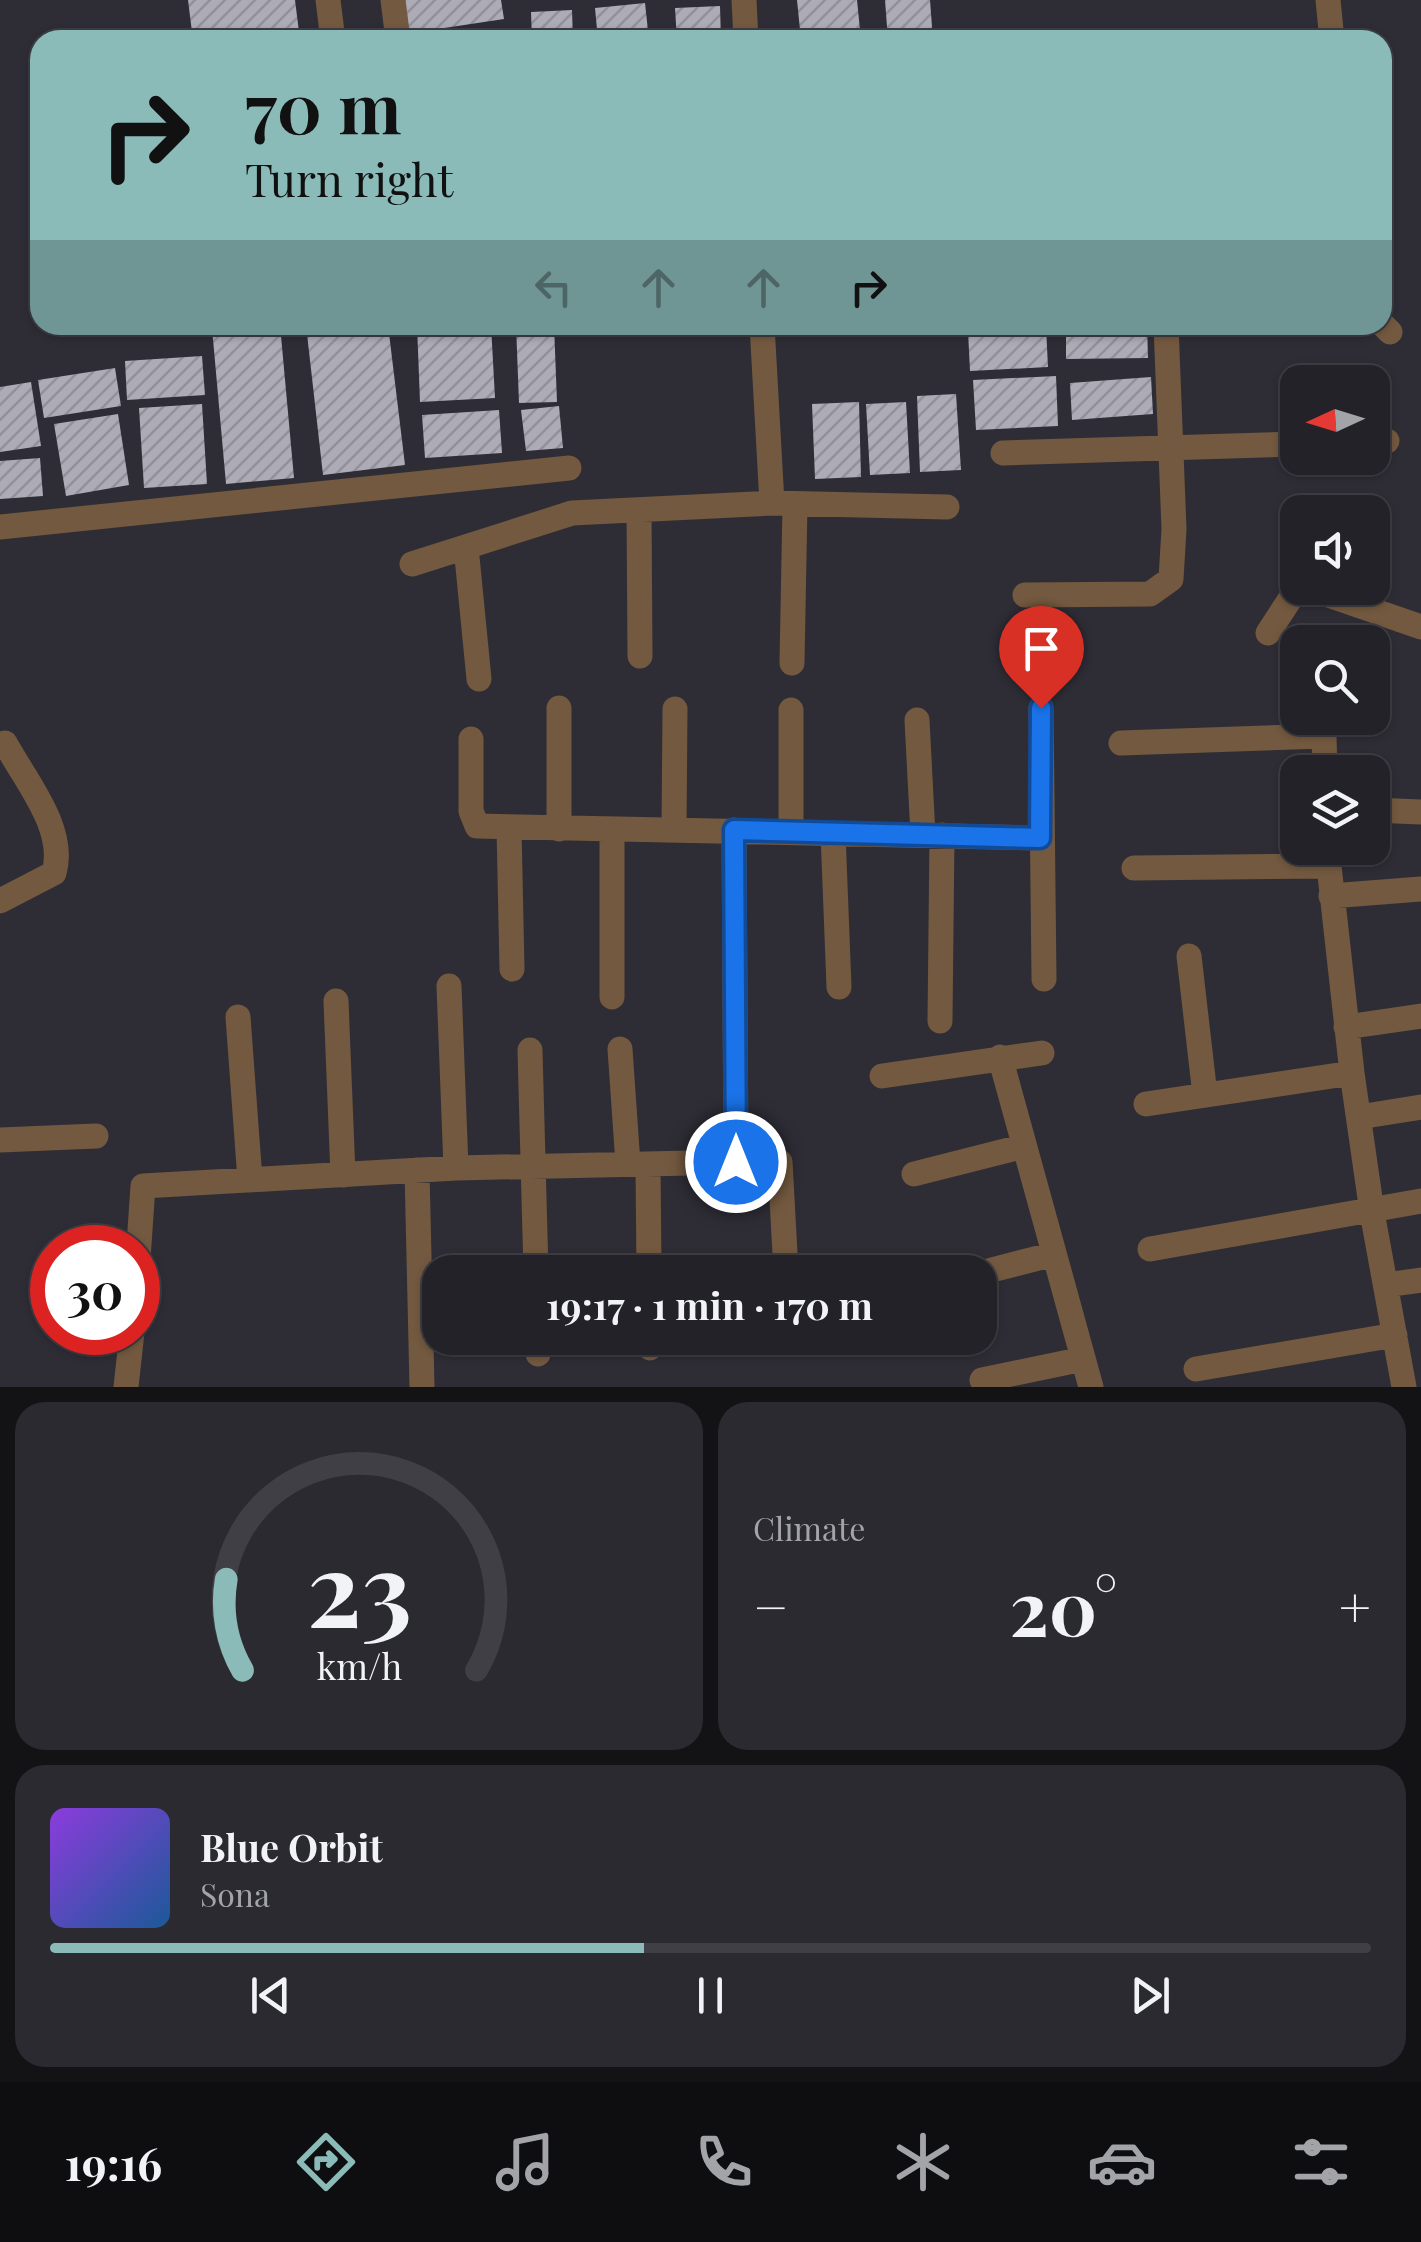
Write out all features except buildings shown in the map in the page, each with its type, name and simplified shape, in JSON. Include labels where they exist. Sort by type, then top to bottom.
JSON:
[{"type":"street","points":[[328,0],[332,30]]},
{"type":"street","points":[[392,0],[396,30]]},
{"type":"street","points":[[744,0],[746,30]]},
{"type":"street","points":[[1328,0],[1331,30]]},
{"type":"street","points":[[763,335],[783,503],[792,663]]},
{"type":"street","points":[[1024,595],[1150,594],[1171,579],[1174,528],[1166,335]]},
{"type":"street","points":[[1003,453],[1280,445]]},
{"type":"street","points":[[0,527],[569,468]]},
{"type":"street","points":[[412,564],[572,514],[783,503],[947,507]]},
{"type":"street","points":[[639,510],[640,656]]},
{"type":"street","points":[[466,547],[480,678]]},
{"type":"street","points":[[1268,633],[1286,605]]},
{"type":"street","points":[[1357,605],[1421,627]]},
{"type":"street","points":[[559,708],[559,829]]},
{"type":"street","points":[[1041,708],[1044,979]]},
{"type":"street","points":[[674,830],[675,709]]},
{"type":"street","points":[[791,710],[791,832]]},
{"type":"street","points":[[916,720],[933,835],[940,1022]]},
{"type":"street","points":[[1121,743],[1324,736],[1325,755]]},
{"type":"street","points":[[471,739],[471,811],[477,826],[1040,838]]},
{"type":"street","points":[[0,901],[54,873],[59,856],[52,828],[5,743]]},
{"type":"street","points":[[1390,811],[1421,812]]},
{"type":"street","points":[[508,828],[512,969]]},
{"type":"street","points":[[612,829],[612,996]]},
{"type":"street","points":[[734,830],[736,1162]]},
{"type":"street","points":[[833,832],[839,988]]},
{"type":"street","points":[[1134,868],[1280,860]]},
{"type":"street","points":[[1329,865],[1372,1212],[1396,1335],[1409,1373]]},
{"type":"street","points":[[1331,896],[1421,890]]},
{"type":"street","points":[[1189,956],[1205,1095]]},
{"type":"street","points":[[449,986],[456,1168]]},
{"type":"street","points":[[336,1000],[343,1174]]},
{"type":"street","points":[[238,1016],[250,1180]]},
{"type":"street","points":[[1346,1027],[1421,1016]]},
{"type":"street","points":[[620,1049],[648,1255]]},
{"type":"street","points":[[530,1050],[536,1255]]},
{"type":"street","points":[[882,1076],[1042,1052]]},
{"type":"street","points":[[1000,1058],[1091,1387]]},
{"type":"street","points":[[1146,1104],[1352,1073]]},
{"type":"street","points":[[1358,1117],[1421,1107]]},
{"type":"street","points":[[0,1140],[96,1136]]},
{"type":"street","points":[[914,1174],[1024,1146]]},
{"type":"street","points":[[140,1225],[143,1186],[456,1168],[780,1162],[785,1255]]},
{"type":"street","points":[[417,1170],[422,1387]]},
{"type":"street","points":[[1150,1248],[1421,1201]]},
{"type":"street","points":[[997,1269],[1054,1254]]},
{"type":"street","points":[[1386,1285],[1421,1280]]},
{"type":"street","points":[[1196,1369],[1396,1335]]},
{"type":"street","points":[[126,1387],[129,1355]]},
{"type":"street","points":[[982,1380],[1083,1359]]},
{"type":"route","points":[[736,1162],[734,830],[1040,838],[1041,708]]}]
